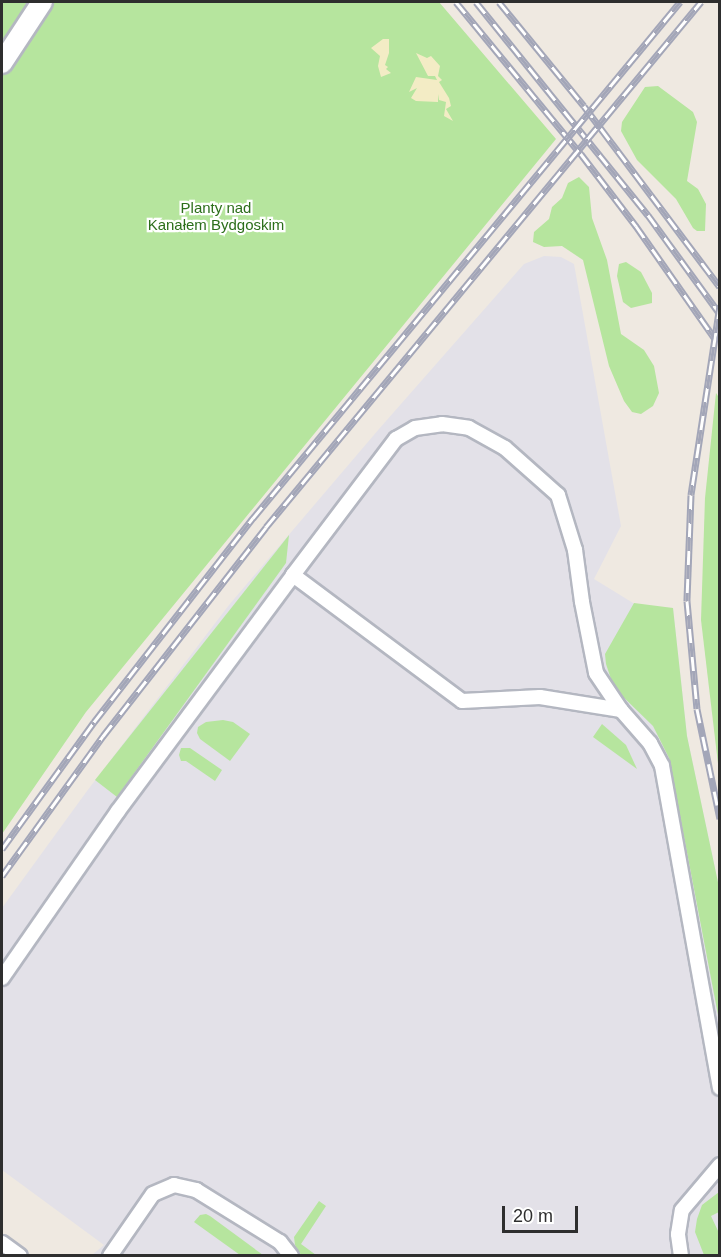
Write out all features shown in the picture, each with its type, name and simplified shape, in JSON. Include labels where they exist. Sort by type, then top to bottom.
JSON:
[{"type":"street","points":[[2,63],[42,2]]},
{"type":"lane","points":[[2,978],[118,811],[396,439],[415,428],[442,424],[469,428],[505,448],[558,495],[575,550],[582,602],[596,673],[621,710],[650,743],[662,766],[720,1088]]},
{"type":"lane","points":[[293,575],[462,701],[540,697],[621,710]]},
{"type":"lane","points":[[681,1256],[678,1234],[682,1210],[720,1165]]},
{"type":"lane","points":[[110,1256],[153,1194],[174,1185],[196,1190],[280,1242],[291,1256]]},
{"type":"lane","points":[[2,1243],[20,1256]]},
{"type":"shaded area","points":[[544,256],[561,257],[574,264],[621,526],[594,579],[638,606],[673,608],[687,736],[719,887],[719,1255],[92,1255],[104,1245],[2,1170],[2,908],[87,791],[229,605],[524,264]]},
{"type":"green space","name":"Planty nad Kanałem Bydgoskim","points":[[2,2],[439,2],[556,139],[86,712],[2,834]]},
{"type":"green space","points":[[658,86],[693,112],[697,122],[687,181],[698,189],[706,204],[705,231],[697,231],[693,228],[676,199],[637,160],[621,131],[622,122],[645,87]]},
{"type":"green space","points":[[579,177],[589,187],[592,218],[607,260],[621,334],[644,350],[654,366],[659,393],[653,406],[641,414],[632,412],[624,401],[609,366],[583,260],[562,246],[544,247],[533,242],[534,232],[549,219],[552,207],[562,198],[568,183]]},
{"type":"green space","points":[[626,262],[641,272],[652,293],[652,303],[631,308],[623,302],[617,276],[619,264]]},
{"type":"green space","points":[[716,393],[720,399],[719,772],[701,620],[705,498]]},
{"type":"green space","points":[[289,535],[286,563],[117,797],[95,780]]},
{"type":"green space","points":[[634,603],[673,608],[687,736],[719,887],[719,1020],[669,758],[653,726],[614,688],[606,664],[605,654]]},
{"type":"green space","points":[[223,720],[233,722],[250,734],[230,761],[200,739],[197,733],[198,727],[206,722]]},
{"type":"green space","points":[[602,724],[626,745],[637,769],[593,737]]},
{"type":"green space","points":[[181,748],[190,748],[222,770],[215,781],[186,761],[181,761],[179,755]]},
{"type":"green space","points":[[719,1192],[719,1212],[711,1216],[719,1233],[719,1255],[704,1255],[695,1232],[697,1219],[702,1205]]},
{"type":"green space","points":[[319,1201],[326,1206],[301,1244],[316,1255],[301,1255],[295,1245],[294,1237]]},
{"type":"green space","points":[[206,1214],[263,1255],[240,1255],[194,1222],[200,1215]]},
{"type":"sand","points":[[383,39],[389,39],[389,53],[385,65],[391,73],[381,77],[378,66],[380,56],[371,48]]},
{"type":"sand","points":[[416,53],[427,58],[431,56],[440,66],[438,76],[442,80],[439,82],[449,98],[451,106],[446,109],[453,121],[444,116],[446,102],[439,100],[438,94],[438,102],[416,101],[411,98],[417,88],[409,92],[416,77],[437,80],[435,76],[428,76]]},
{"type":"railway","points":[[456,2],[581,154],[636,226],[715,339]]},
{"type":"railway","points":[[476,2],[648,215],[720,314]]},
{"type":"railway","points":[[499,2],[584,106],[720,287]]},
{"type":"railway","points":[[2,849],[94,722],[253,518],[680,2]]},
{"type":"railway","points":[[2,876],[103,736],[266,527],[701,2]]},
{"type":"railway","points":[[720,305],[691,495],[687,601],[697,709],[720,819]]}]
